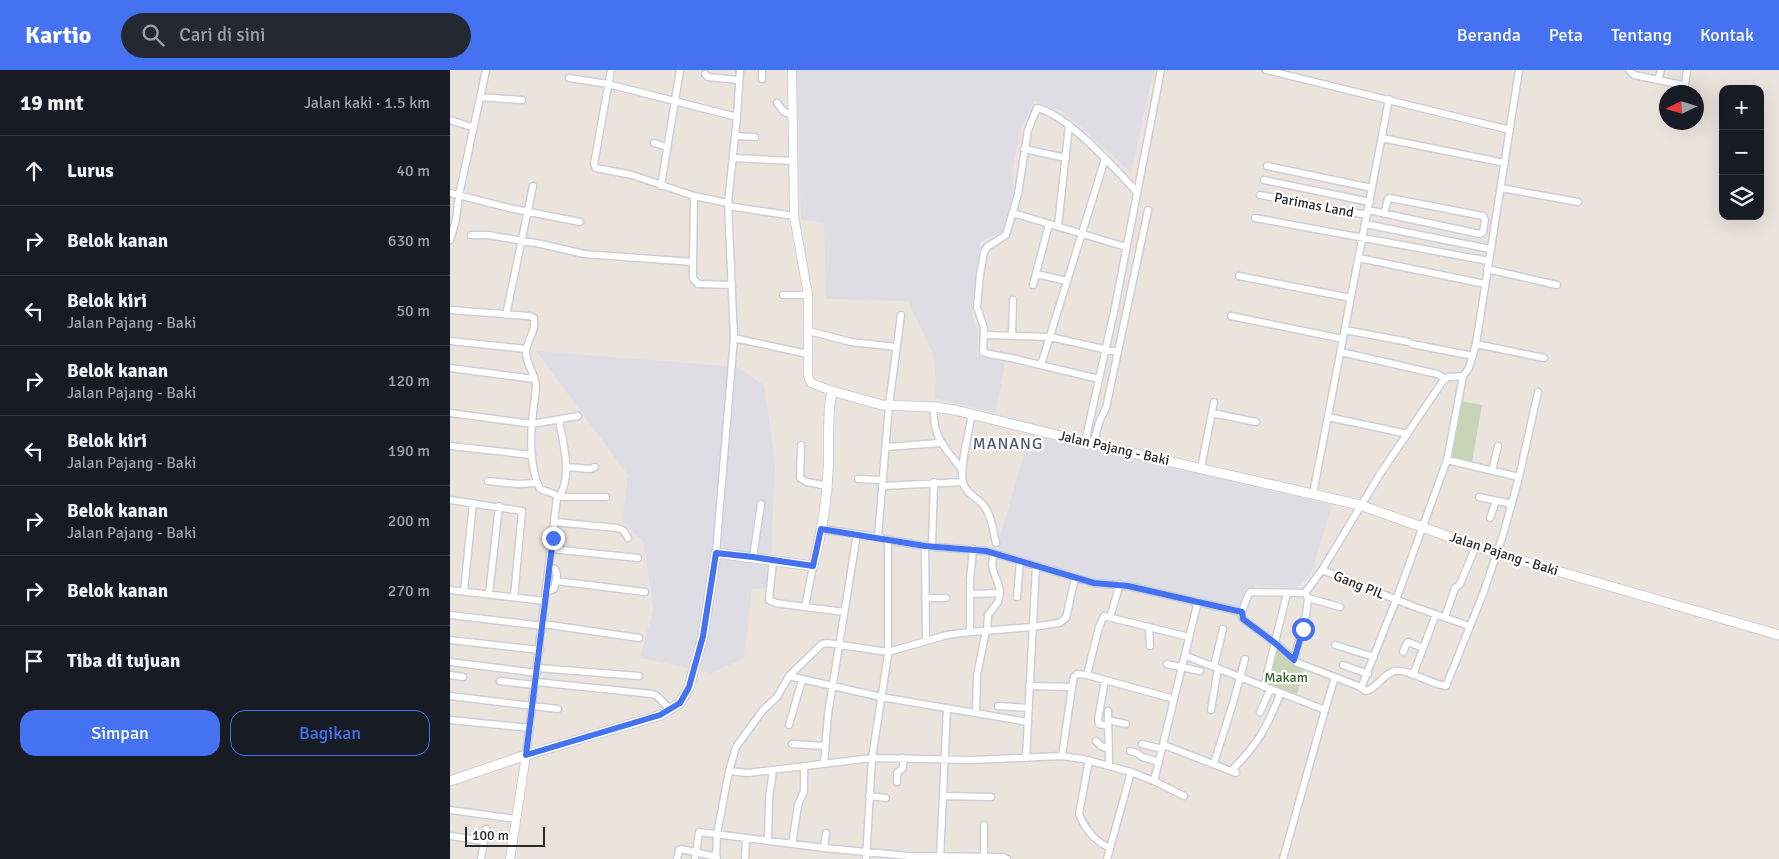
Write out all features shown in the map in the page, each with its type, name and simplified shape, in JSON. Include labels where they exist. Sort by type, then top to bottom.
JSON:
[{"type":"main road","points":[[450,781],[526,755],[660,715],[669,707],[680,703],[689,687],[701,648],[716,553],[813,566],[821,529],[827,486],[828,420],[832,391]]},
{"type":"main road","name":"Jalan Pajang - Baki","points":[[832,391],[876,404],[934,407],[972,414],[1089,443],[1360,505],[1498,554],[1779,635]]},
{"type":"street","points":[[451,237],[456,220],[458,196],[472,127],[486,70]]},
{"type":"street","points":[[611,70],[594,166],[728,205],[794,216]]},
{"type":"street","points":[[661,186],[680,70]]},
{"type":"street","points":[[716,553],[734,338],[728,205],[740,70]]},
{"type":"street","points":[[762,70],[762,79]]},
{"type":"street","points":[[792,70],[794,216],[808,295],[807,371],[809,380],[815,385],[832,391]]},
{"type":"street","points":[[1089,443],[1099,379],[1161,70]]},
{"type":"street","points":[[1266,70],[1510,130]]},
{"type":"street","points":[[1361,688],[1396,600],[1447,460],[1463,376],[1469,368],[1476,344],[1519,70]]},
{"type":"street","points":[[1629,70],[1634,75],[1683,85],[1687,70]]},
{"type":"street","points":[[1658,80],[1661,70]]},
{"type":"street","points":[[705,74],[708,77],[738,80]]},
{"type":"street","points":[[569,78],[608,84],[737,117]]},
{"type":"street","points":[[480,97],[522,100]]},
{"type":"street","points":[[1313,494],[1389,100]]},
{"type":"street","points":[[777,103],[783,111],[793,116]]},
{"type":"street","points":[[1099,379],[983,352],[984,328],[977,307],[984,252],[991,244],[1006,235],[1018,194],[1028,130],[1037,108],[1056,116],[1069,125],[1136,192]]},
{"type":"street","points":[[450,120],[472,127]]},
{"type":"street","points":[[1058,226],[1069,125]]},
{"type":"street","points":[[735,136],[754,137]]},
{"type":"street","points":[[1382,138],[1505,163]]},
{"type":"street","points":[[654,143],[667,147]]},
{"type":"street","points":[[1024,149],[1066,158]]},
{"type":"street","points":[[733,158],[793,161]]},
{"type":"street","points":[[1041,365],[1105,159]]},
{"type":"street","points":[[1267,166],[1372,188]]},
{"type":"street","points":[[1264,180],[1370,202]]},
{"type":"street","points":[[506,315],[533,186]]},
{"type":"street","points":[[1501,188],[1578,202]]},
{"type":"street","points":[[450,193],[527,212],[580,222]]},
{"type":"street","name":"Parimas Land","points":[[1260,195],[1384,214],[1480,234],[1483,232],[1485,220],[1483,216],[1390,198],[1388,199],[1384,214]]},
{"type":"street","points":[[694,196],[693,278],[698,284],[732,285]]},
{"type":"street","points":[[1089,443],[1106,408],[1148,210]]},
{"type":"street","points":[[1013,213],[1082,233],[1125,250],[1137,258]]},
{"type":"street","points":[[1255,218],[1363,236],[1488,261]]},
{"type":"street","points":[[1033,285],[1049,224]]},
{"type":"street","points":[[1365,224],[1490,249]]},
{"type":"street","points":[[471,235],[488,235],[584,254],[630,259],[693,262]]},
{"type":"street","points":[[1359,258],[1484,284]]},
{"type":"street","points":[[1487,269],[1557,285]]},
{"type":"street","points":[[1036,274],[1067,281]]},
{"type":"street","points":[[1239,276],[1351,298]]},
{"type":"street","points":[[783,294],[808,295]]},
{"type":"street","points":[[1012,335],[1013,300]]},
{"type":"street","points":[[450,310],[529,316],[534,318],[534,330],[526,349],[527,363],[534,378],[535,390],[532,455],[537,483],[540,489],[558,497],[606,497]]},
{"type":"street","points":[[878,537],[889,406],[901,315]]},
{"type":"street","points":[[1231,316],[1343,339]]},
{"type":"street","points":[[1345,330],[1473,356]]},
{"type":"street","points":[[809,331],[851,342],[897,347]]},
{"type":"street","points":[[984,335],[1050,337],[1117,352]]},
{"type":"street","points":[[734,338],[808,354]]},
{"type":"street","points":[[450,341],[526,349]]},
{"type":"street","points":[[1476,344],[1544,358]]},
{"type":"street","points":[[1341,352],[1437,374],[1446,379],[1463,376]]},
{"type":"street","points":[[450,368],[534,378]]},
{"type":"street","points":[[1294,660],[1306,615],[1307,596],[1360,505],[1446,379]]},
{"type":"street","points":[[1340,607],[1307,596],[1287,593],[1250,592],[1242,612],[1243,619],[1294,660],[1304,666],[1366,691],[1394,671],[1402,671],[1446,686],[1498,554],[1519,477],[1538,392]]},
{"type":"street","points":[[1201,468],[1214,402]]},
{"type":"street","points":[[934,407],[933,420],[936,434],[962,470]]},
{"type":"street","points":[[450,413],[532,424],[578,416]]},
{"type":"street","points":[[1212,413],[1256,422]]},
{"type":"street","points":[[972,414],[962,470],[963,482],[970,495],[986,508],[996,543]]},
{"type":"street","points":[[1328,417],[1408,434]]},
{"type":"street","points":[[510,859],[536,684],[558,497],[564,486],[566,467],[559,420]]},
{"type":"street","points":[[886,447],[940,442]]},
{"type":"street","points":[[802,445],[800,478],[807,482],[827,486]]},
{"type":"street","points":[[450,446],[532,455]]},
{"type":"street","points":[[1492,471],[1498,446]]},
{"type":"street","points":[[1447,460],[1519,477]]},
{"type":"street","points":[[566,467],[590,469],[595,467]]},
{"type":"street","points":[[858,479],[883,483],[963,482]]},
{"type":"street","points":[[488,482],[537,483]]},
{"type":"street","points":[[926,641],[925,598],[934,482]]},
{"type":"street","points":[[1479,497],[1512,504]]},
{"type":"street","points":[[450,500],[499,506],[520,510],[523,513],[514,597]]},
{"type":"street","points":[[1490,518],[1496,501]]},
{"type":"street","points":[[464,591],[473,503]]},
{"type":"street","points":[[753,557],[761,504]]},
{"type":"street","points":[[489,594],[499,506]]},
{"type":"street","points":[[555,522],[617,528],[623,530],[628,538]]},
{"type":"street","points":[[821,529],[929,546],[973,549],[994,553],[1100,584],[1120,584],[1242,612]]},
{"type":"street","points":[[824,764],[833,686],[857,534]]},
{"type":"street","points":[[867,856],[872,758],[888,653],[888,540]]},
{"type":"street","points":[[1445,617],[1455,588],[1460,584],[1476,546]]},
{"type":"street","points":[[552,549],[638,558]]},
{"type":"street","points":[[970,632],[973,549]]},
{"type":"street","points":[[976,713],[977,675],[988,615],[998,602],[1000,593],[1000,588],[992,570],[994,553]]},
{"type":"street","points":[[773,560],[769,600],[776,603],[844,612]]},
{"type":"street","points":[[1017,597],[1020,561]]},
{"type":"street","points":[[805,607],[813,566]]},
{"type":"street","points":[[1026,758],[1036,566]]},
{"type":"street","points":[[546,592],[554,589],[556,581],[556,572],[549,567]]},
{"type":"street","name":"Gang PIL","points":[[1322,570],[1396,600],[1469,626]]},
{"type":"street","points":[[677,859],[680,849],[695,856],[716,858],[717,834],[729,771],[736,747],[763,710],[777,697],[789,676],[822,644],[827,643],[888,653],[926,641],[970,632],[986,633],[1059,623],[1066,618],[1075,578]]},
{"type":"street","points":[[556,581],[645,592]]},
{"type":"street","points":[[1110,617],[1120,584]]},
{"type":"street","points":[[450,590],[545,601]]},
{"type":"street","points":[[970,594],[1000,593]]},
{"type":"street","points":[[1260,712],[1267,688],[1287,593]]},
{"type":"street","points":[[925,598],[946,598]]},
{"type":"street","points":[[1154,781],[1198,601]]},
{"type":"street","points":[[1413,675],[1436,614]]},
{"type":"street","points":[[450,615],[639,638]]},
{"type":"street","points":[[1087,675],[1104,616],[1189,637]]},
{"type":"street","points":[[1149,627],[1150,646]]},
{"type":"street","points":[[1211,710],[1223,629]]},
{"type":"street","points":[[450,640],[540,650]]},
{"type":"street","points":[[1404,652],[1408,642],[1422,648]]},
{"type":"street","points":[[1336,645],[1374,658]]},
{"type":"street","points":[[1186,656],[1325,710]]},
{"type":"street","points":[[1214,763],[1245,659]]},
{"type":"street","points":[[450,662],[537,671],[639,676]]},
{"type":"street","points":[[1167,664],[1200,671]]},
{"type":"street","points":[[1343,665],[1368,674]]},
{"type":"street","points":[[450,675],[463,677]]},
{"type":"street","points":[[1062,756],[1072,687],[1076,675],[1087,675],[1174,699]]},
{"type":"street","points":[[789,676],[881,697],[1028,722]]},
{"type":"street","points":[[1283,859],[1335,677]]},
{"type":"street","points":[[789,725],[802,680]]},
{"type":"street","points":[[1105,680],[1098,720],[1099,724],[1126,724]]},
{"type":"street","points":[[500,681],[652,694],[669,707]]},
{"type":"street","points":[[1029,686],[1072,687]]},
{"type":"street","points":[[1142,744],[1163,747],[1214,763],[1233,772],[1264,732],[1280,694]]},
{"type":"street","points":[[450,696],[558,709]]},
{"type":"street","points":[[998,706],[1029,708]]},
{"type":"street","points":[[940,858],[947,708]]},
{"type":"street","points":[[1108,712],[1109,766]]},
{"type":"street","points":[[450,720],[530,728]]},
{"type":"street","points":[[1096,741],[1100,746],[1109,749]]},
{"type":"street","points":[[792,744],[825,746]]},
{"type":"street","points":[[1130,751],[1159,762]]},
{"type":"street","points":[[729,771],[747,773],[872,758],[971,760],[1062,756],[1089,760],[1131,772],[1184,796]]},
{"type":"street","points":[[897,782],[897,773],[903,768],[903,758]]},
{"type":"street","points":[[1089,760],[1079,814],[1092,835],[1101,844],[1110,848]]},
{"type":"street","points":[[792,844],[798,805],[804,791],[804,766]]},
{"type":"street","points":[[768,842],[769,798],[773,770]]},
{"type":"street","points":[[1107,859],[1131,772]]},
{"type":"street","points":[[869,796],[886,798]]},
{"type":"street","points":[[944,796],[991,797]]},
{"type":"street","points":[[450,810],[516,819]]},
{"type":"street","points":[[984,825],[984,857]]},
{"type":"street","points":[[481,859],[486,829]]},
{"type":"street","points":[[695,856],[699,832],[824,848],[867,856],[1002,857],[1007,859]]},
{"type":"street","points":[[824,848],[826,833]]},
{"type":"street","points":[[450,836],[484,841]]},
{"type":"street","points":[[745,859],[746,839]]},
{"type":"shaded area","points":[[797,70],[1154,70],[1131,173],[1066,113],[1035,101],[1020,129],[1012,174],[1015,190],[1002,232],[981,242],[971,312],[978,333],[977,356],[1005,362],[996,413],[935,398],[936,381],[933,354],[908,301],[826,299],[824,223],[801,220]]},
{"type":"shaded area","points":[[536,351],[737,367],[764,385],[775,462],[770,588],[752,589],[744,658],[712,673],[640,658],[653,610],[644,543],[622,521],[628,475]]},
{"type":"shaded area","points":[[1030,434],[1332,505],[1311,574],[1297,588],[1255,585],[1241,614],[1060,573],[995,553]]},
{"type":"green space","points":[[1460,401],[1482,405],[1472,462],[1450,458]]},
{"type":"green space","name":"Makam","points":[[1276,648],[1304,669],[1296,698],[1266,686]]},
{"type":"district","name":"MANANG","points":[[1008,444]]},
{"type":"route","points":[[553,538],[526,755],[660,715],[680,703],[689,687],[701,648],[716,553],[813,566],[821,529],[925,546],[986,551],[1094,583],[1128,586],[1242,612],[1243,619],[1294,660],[1303,629]]}]
